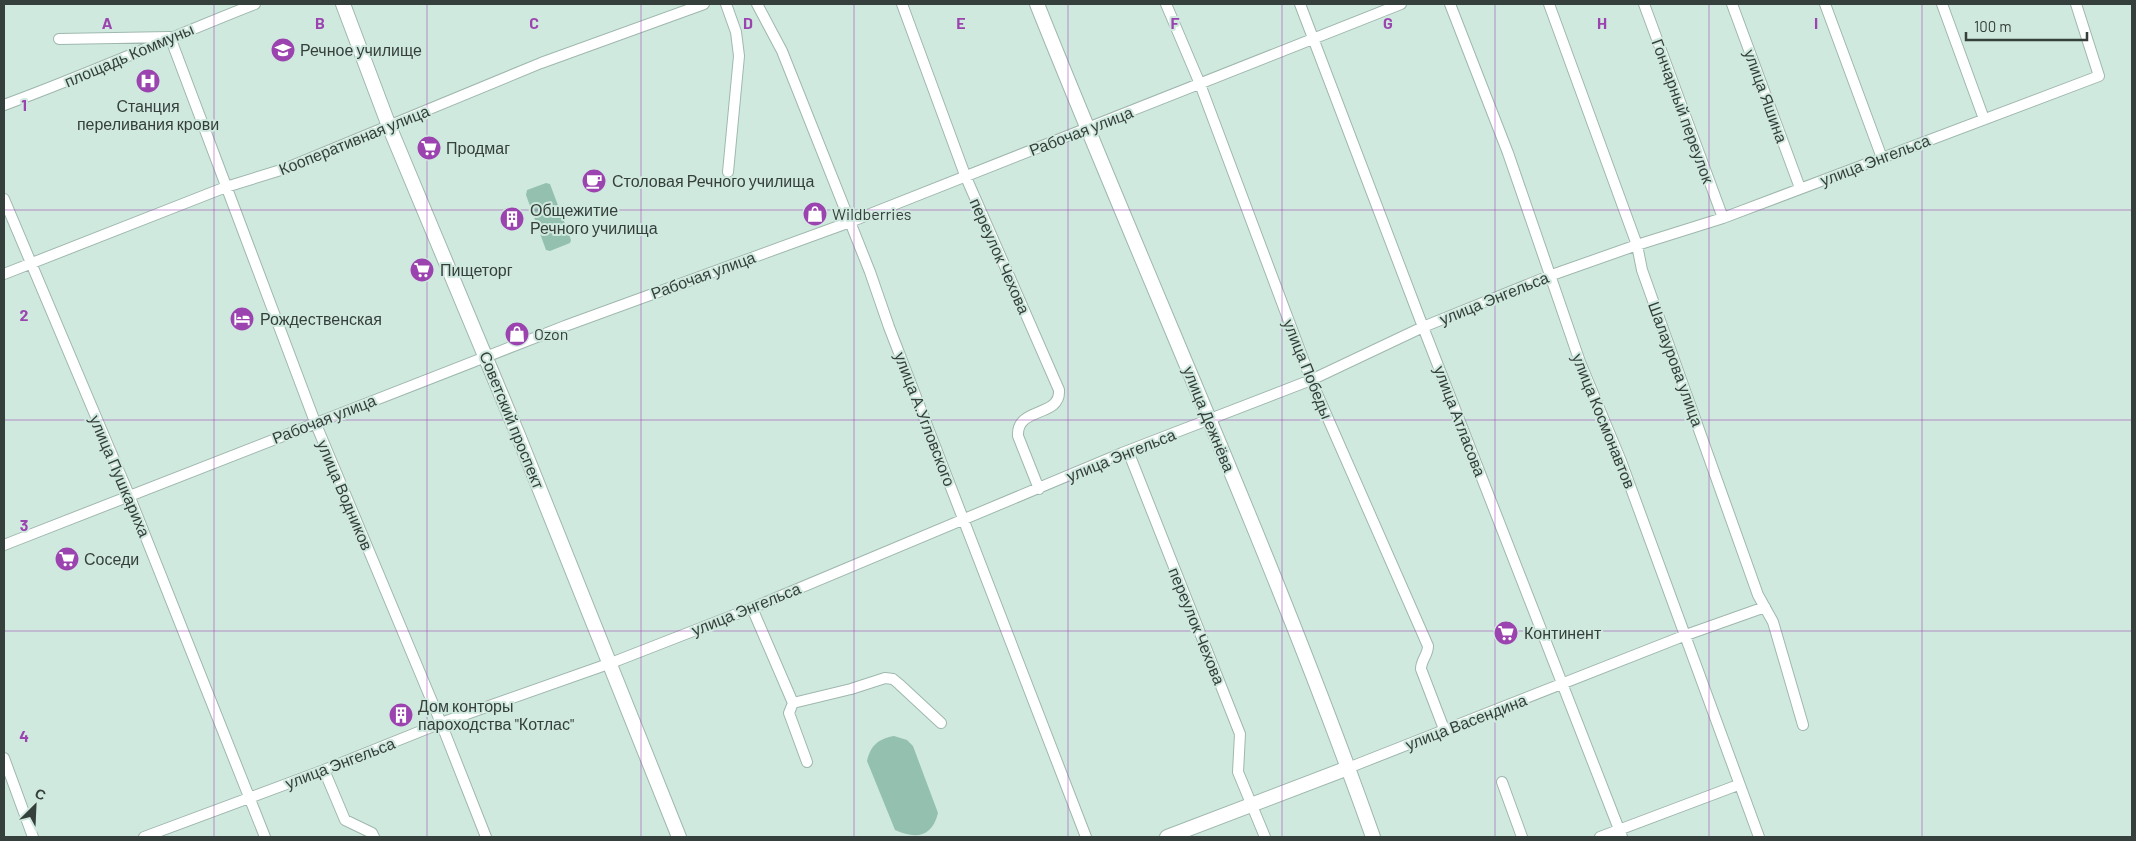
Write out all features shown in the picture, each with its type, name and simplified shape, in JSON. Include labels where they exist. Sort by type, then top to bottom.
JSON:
[{"type":"main road","name":"Советский проспект","points":[[343,4],[390,126],[611,663],[679,837]]},
{"type":"main road","name":"улица Дежнёва","points":[[1037,4],[1087,129],[1210,419],[1348,768],[1373,837]]},
{"type":"main road","name":"улица Васендина","points":[[1166,837],[1348,768]]},
{"type":"street","name":"площадь Коммуны","points":[[4,105],[255,4]]},
{"type":"street","name":"Кооперативная улица","points":[[4,274],[226,187],[284,169],[541,63],[704,4]]},
{"type":"street","points":[[726,4],[736,32],[739,56],[728,172]]},
{"type":"street","name":"улица А.Угловского","points":[[757,4],[782,51],[850,222],[1086,837]]},
{"type":"street","name":"переулок Чехова","points":[[902,4],[964,176],[1059,390],[1060,395],[1054,405],[1024,420],[1018,430],[1018,436],[1039,489]]},
{"type":"street","name":"улица Победы","points":[[1166,4],[1200,84],[1311,380],[1428,646],[1428,652],[1421,663],[1421,668],[1444,729]]},
{"type":"street","name":"улица Атласова","points":[[1300,4],[1621,834]]},
{"type":"street","name":"Рабочая улица","points":[[4,545],[315,422],[636,300],[850,222],[1401,4]]},
{"type":"street","name":"улица Космонавтов","points":[[1450,4],[1508,153],[1549,276],[1686,635],[1738,785],[1759,837]]},
{"type":"street","name":"Шалаурова улица","points":[[1549,4],[1637,245],[1642,270],[1758,595],[1773,622],[1803,725]]},
{"type":"street","name":"Гончарный переулок","points":[[1644,4],[1723,218]]},
{"type":"street","name":"улица Яшина","points":[[1732,4],[1800,188]]},
{"type":"street","points":[[1825,4],[1882,158]]},
{"type":"street","points":[[1942,4],[1984,119]]},
{"type":"street","name":"улица Энгельса","points":[[144,837],[324,770],[441,723],[611,663],[752,608],[1128,451],[1311,380],[1423,326],[1549,276],[1637,245],[1723,218],[2099,76],[2076,4]]},
{"type":"street","points":[[58,39],[170,37]]},
{"type":"street","name":"улица Водников","points":[[170,37],[315,422],[441,723],[486,837]]},
{"type":"street","name":"улица Пушкариха","points":[[4,199],[129,495],[265,837]]},
{"type":"street","name":"переулок Чехова","points":[[1128,451],[1240,734],[1238,772],[1265,837]]},
{"type":"street","name":"улица Васендина","points":[[1348,768],[1686,635],[1766,607]]},
{"type":"street","points":[[752,608],[793,703],[789,713],[807,762]]},
{"type":"street","points":[[793,703],[885,678],[893,679],[941,722]]},
{"type":"street","points":[[4,758],[33,837]]},
{"type":"street","points":[[324,770],[345,820],[372,833],[374,837]]},
{"type":"street","points":[[1502,782],[1522,837]]},
{"type":"street","points":[[1600,837],[1621,834],[1738,785]]},
{"type":"green space","points":[[546,183],[550,184],[571,240],[570,243],[550,251],[546,250],[526,195],[527,190]]},
{"type":"green space","points":[[894,736],[907,740],[913,746],[938,813],[932,827],[922,834],[909,835],[895,830],[867,761],[873,747],[879,741]]},
{"type":"place","name":"Речное училище","points":[[283,50]]},
{"type":"place","name":"Станция переливания крови","points":[[148,81]]},
{"type":"place","name":"Продмаг","points":[[429,148]]},
{"type":"place","name":"Столовая Речного училища","points":[[594,181]]},
{"type":"place","name":"Wildberries","points":[[815,214]]},
{"type":"place","name":"Общежитие Речного училища","points":[[512,219]]},
{"type":"place","name":"Пищеторг","points":[[422,270]]},
{"type":"place","name":"Рождественская","points":[[242,319]]},
{"type":"place","name":"Ozon","points":[[517,334]]},
{"type":"place","name":"Соседи","points":[[67,559]]},
{"type":"place","name":"Континент","points":[[1506,633]]},
{"type":"place","name":"Дом конторы пароходства \"Котлас\"","points":[[401,715]]}]
